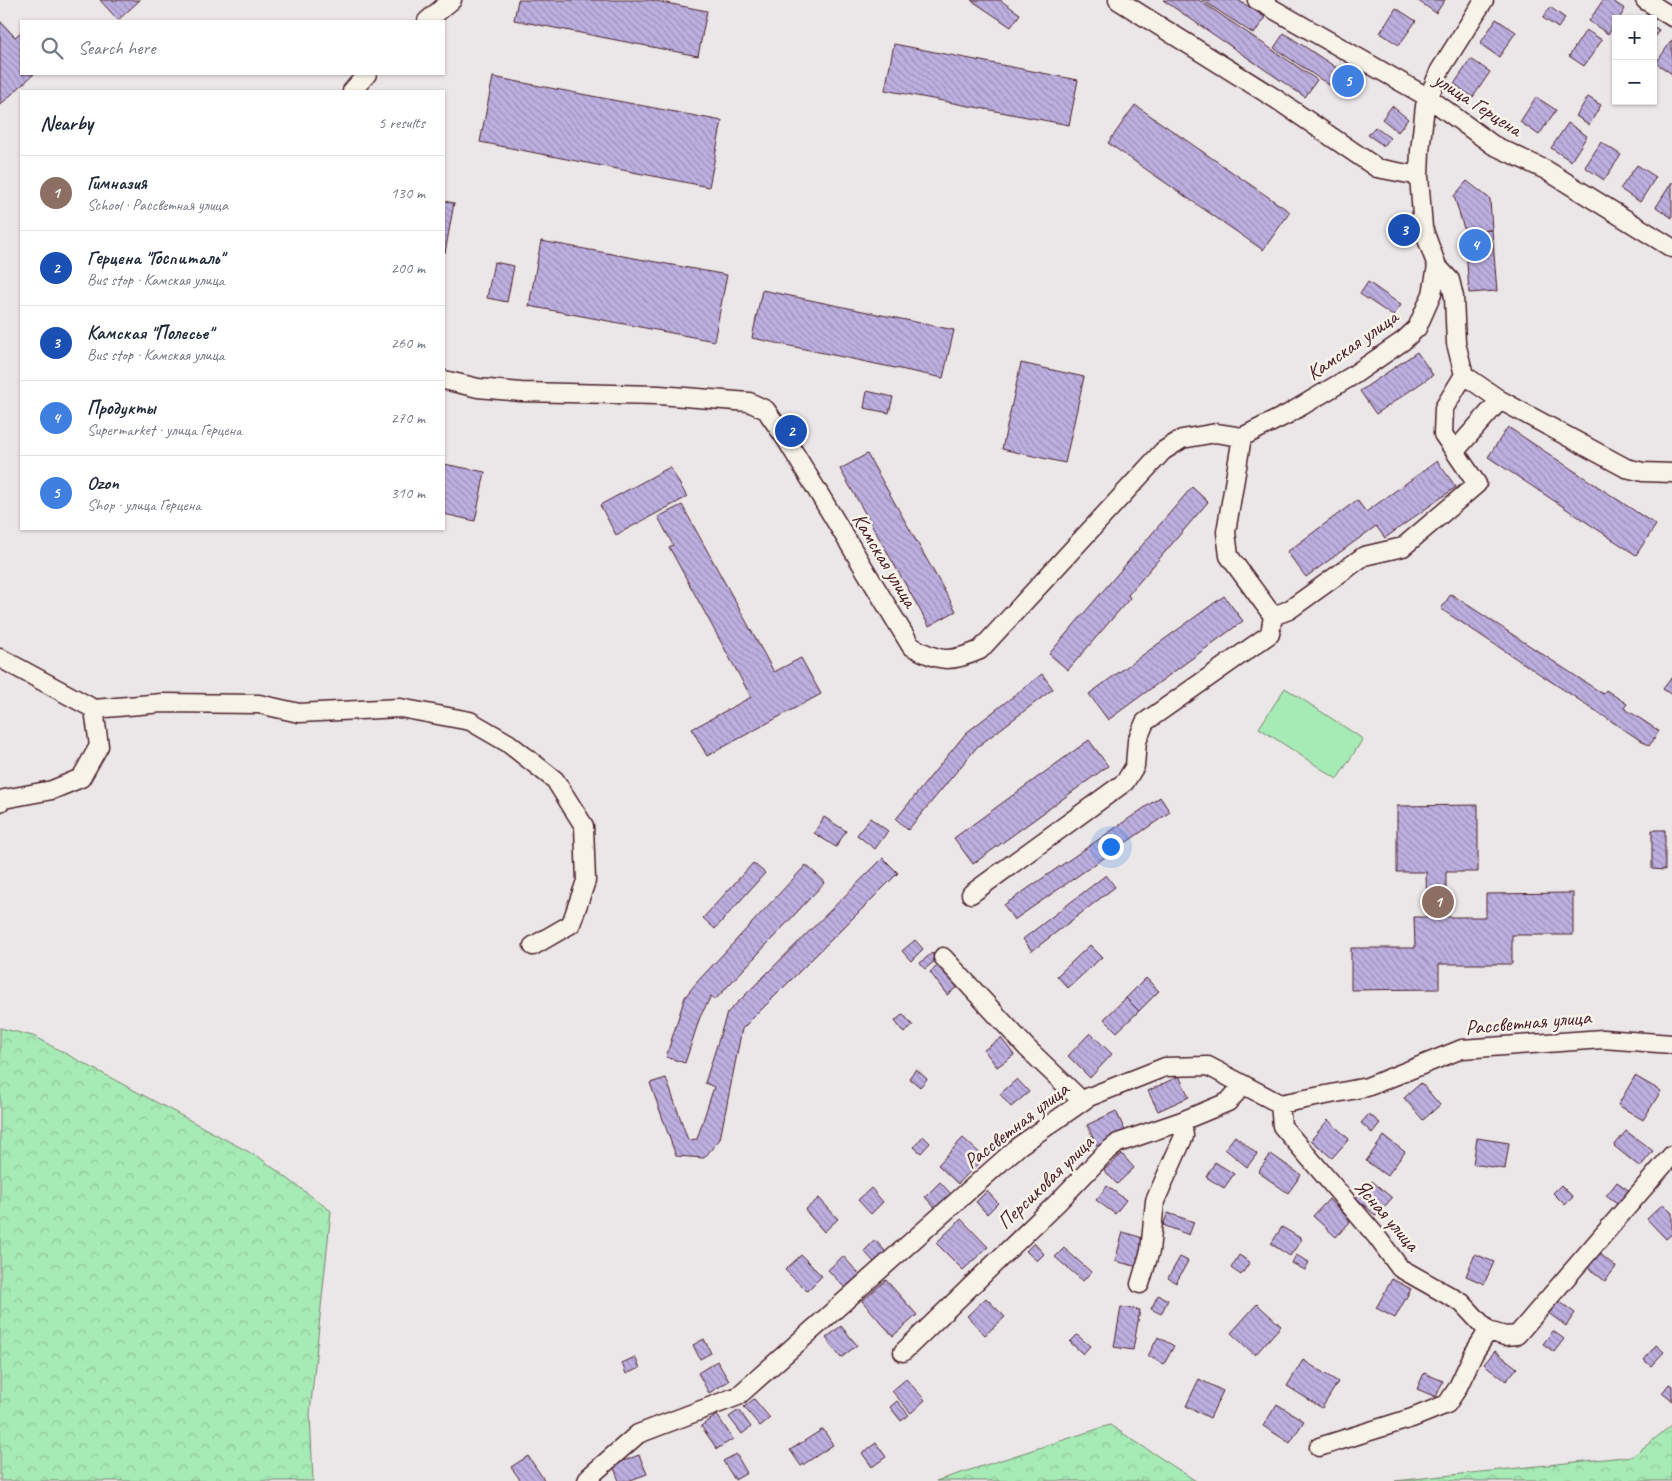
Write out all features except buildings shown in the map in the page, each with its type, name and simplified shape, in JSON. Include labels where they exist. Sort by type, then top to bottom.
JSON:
[{"type":"street","points":[[428,20],[452,0]]},
{"type":"street","points":[[1118,0],[1276,98],[1377,168],[1419,176]]},
{"type":"street","name":"улица Герцена","points":[[1257,0],[1429,98],[1493,146],[1546,170],[1672,248]]},
{"type":"street","points":[[1484,0],[1440,70],[1425,106],[1419,176],[1423,228],[1437,266],[1450,280],[1454,297],[1456,343],[1464,376],[1500,400],[1626,468],[1643,472],[1672,473]]},
{"type":"street","points":[[1645,0],[1672,18]]},
{"type":"street","points":[[353,90],[366,75]]},
{"type":"street","name":"Камская улица","points":[[445,380],[478,388],[521,392],[659,396],[749,402],[766,410],[786,439],[910,646],[930,657],[962,658],[980,650],[1163,451],[1182,439],[1216,433],[1242,437],[1288,414],[1352,376],[1403,341],[1417,328],[1432,294],[1437,266]]},
{"type":"street","points":[[1273,616],[1289,610],[1364,556],[1402,547],[1477,484],[1443,434],[1444,408],[1464,376]]},
{"type":"street","points":[[1455,452],[1500,400]]},
{"type":"street","points":[[972,894],[1125,782],[1135,766],[1137,741],[1145,722],[1270,634],[1273,616],[1229,556],[1226,532],[1242,437]]},
{"type":"street","points":[[0,658],[94,709],[162,703],[259,704],[300,713],[400,708],[470,721],[508,744],[555,780],[584,826],[586,881],[571,924],[533,946]]},
{"type":"street","points":[[0,802],[4,799],[52,790],[81,778],[99,746],[94,709]]},
{"type":"street","points":[[943,957],[1027,1048],[1082,1101]]},
{"type":"street","name":"Рассветная улица","points":[[587,1481],[589,1477],[638,1434],[738,1396],[1020,1146],[1089,1097],[1165,1067],[1208,1066],[1280,1104],[1367,1087],[1462,1049],[1603,1039],[1672,1044]]},
{"type":"street","name":"Персиковая улица","points":[[903,1352],[1104,1154],[1118,1143],[1182,1121],[1228,1102],[1243,1084]]},
{"type":"street","name":"Ясная улица","points":[[1280,1104],[1282,1126],[1377,1237],[1400,1268],[1462,1303],[1488,1331]]},
{"type":"street","points":[[1140,1284],[1150,1251],[1156,1200],[1184,1136],[1182,1121]]},
{"type":"street","points":[[1319,1447],[1412,1418],[1447,1404],[1488,1331],[1505,1336],[1517,1335],[1672,1155]]},
{"type":"green space","points":[[1285,688],[1363,739],[1337,779],[1259,728]]},
{"type":"green space","points":[[0,1028],[33,1036],[260,1158],[331,1211],[310,1413],[313,1481],[0,1481]]},
{"type":"green space","points":[[1110,1425],[1196,1481],[936,1481]]},
{"type":"green space","points":[[1672,1425],[1672,1481],[1395,1481],[1633,1456]]},
{"type":"place","name":"Ozon","points":[[1348,81]]},
{"type":"place","name":"Камская \"Полесье\"","points":[[1404,230]]},
{"type":"place","name":"Продукты","points":[[1475,245]]},
{"type":"place","name":"Герцена \"Госпиталь\"","points":[[791,431]]},
{"type":"place","name":"Гимназия","points":[[1438,902]]}]
